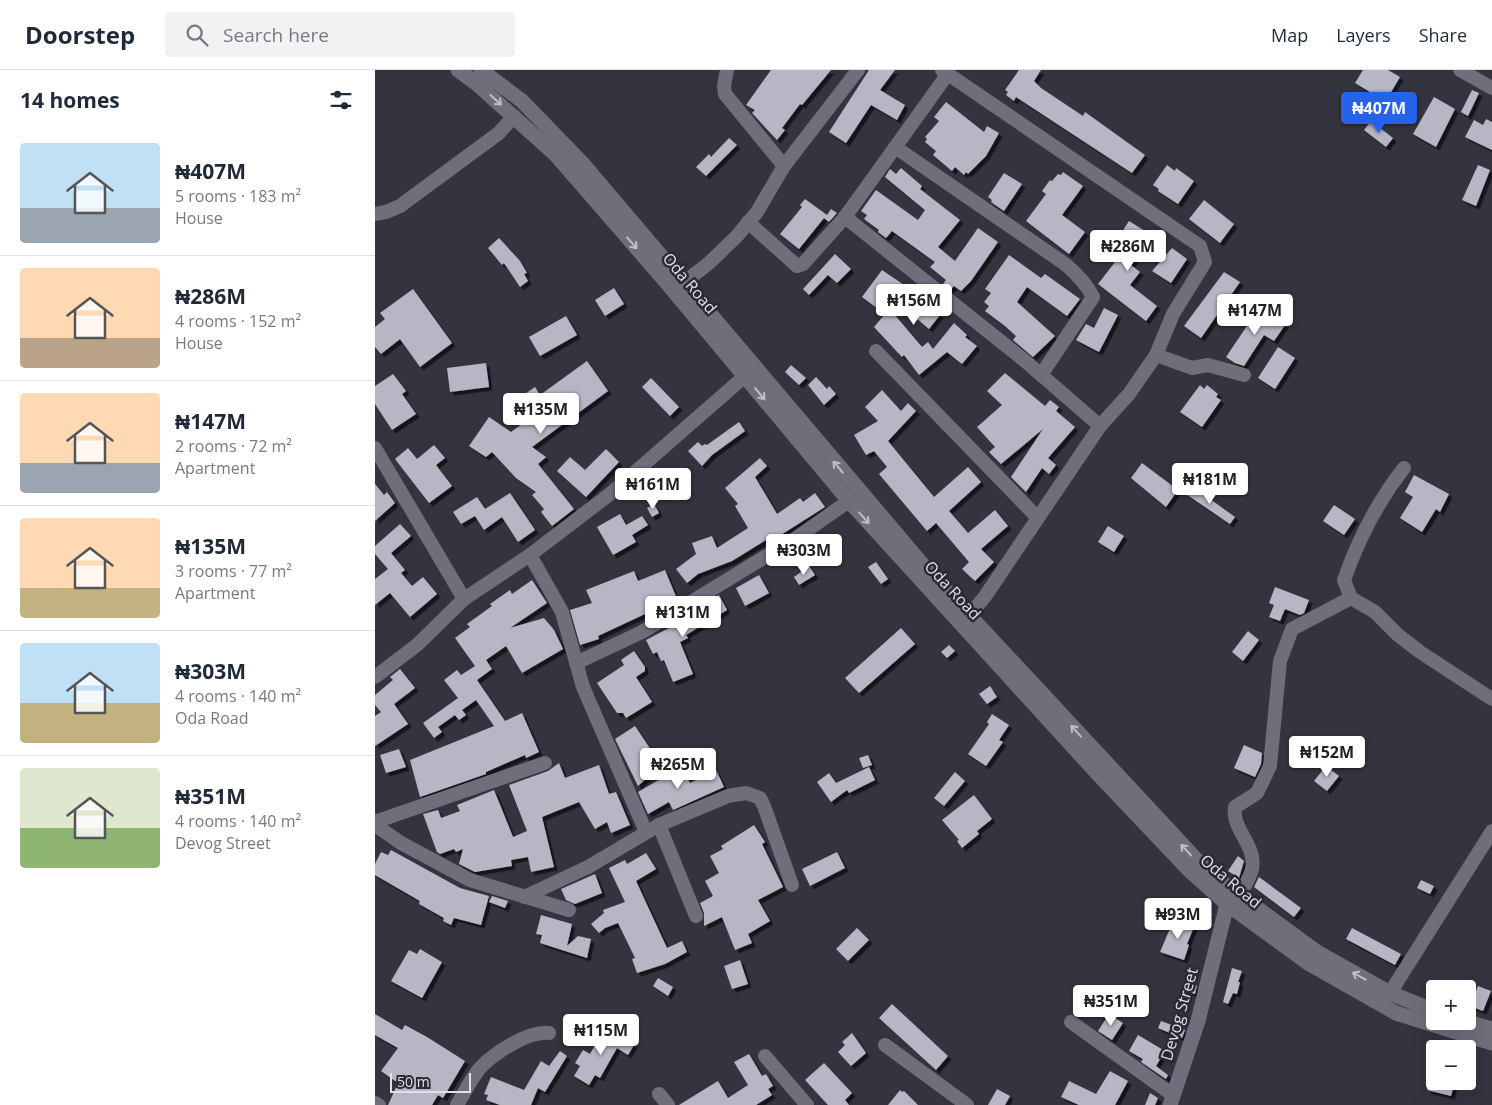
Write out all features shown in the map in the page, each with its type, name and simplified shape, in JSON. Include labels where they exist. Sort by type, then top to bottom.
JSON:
[{"type":"street","name":"Oda Road","points":[[458,70],[514,116],[556,155],[616,214],[682,284],[755,366],[864,497],[970,615],[1233,900],[1308,963],[1396,1013],[1492,1043]]},
{"type":"street","name":"Oda Road","points":[[481,70],[522,101],[584,165],[616,214],[745,376],[849,501],[1152,832],[1191,872],[1317,952],[1390,993],[1426,1007]]},
{"type":"street","points":[[727,70],[724,86],[725,94],[784,166]]},
{"type":"street","points":[[682,284],[709,263],[748,222],[784,166],[858,70]]},
{"type":"street","points":[[1461,70],[1492,88]]},
{"type":"street","points":[[748,222],[797,266],[803,264],[845,217],[895,147],[944,73],[1200,246],[1205,262],[1173,314],[1156,355],[1129,394],[1100,426],[986,595],[970,615]]},
{"type":"street","points":[[375,214],[400,206],[499,132],[514,116]]},
{"type":"street","points":[[895,147],[1065,264],[1079,275],[1089,290],[1093,297],[1041,375]]},
{"type":"street","points":[[845,217],[1041,375],[1100,426]]},
{"type":"street","points":[[876,351],[1037,517]]},
{"type":"street","points":[[1156,355],[1192,368],[1208,365],[1244,375]]},
{"type":"street","points":[[375,677],[417,645],[464,599],[530,555],[610,494],[745,376]]},
{"type":"street","points":[[375,448],[464,599]]},
{"type":"street","points":[[1404,468],[1384,494],[1351,560],[1344,580],[1351,598],[1361,602],[1375,612],[1398,635],[1420,652],[1492,699]]},
{"type":"street","points":[[576,662],[642,632],[796,538],[849,501]]},
{"type":"street","points":[[530,555],[562,612],[583,687],[646,832]]},
{"type":"street","points":[[1233,900],[1252,870],[1253,856],[1233,816],[1235,807],[1257,792],[1270,766],[1280,661],[1286,640],[1292,629],[1351,598]]},
{"type":"street","points":[[375,824],[545,764]]},
{"type":"street","points":[[524,897],[588,867],[659,825],[727,796],[746,793],[760,798],[792,885]]},
{"type":"street","points":[[375,824],[401,843],[470,880],[569,910]]},
{"type":"street","points":[[659,825],[696,916]]},
{"type":"street","points":[[1390,993],[1492,831]]},
{"type":"street","name":"Devog Street","points":[[1172,1100],[1233,900]]},
{"type":"street","points":[[1071,1022],[1172,1100]]},
{"type":"street","points":[[1476,1024],[1492,1029]]},
{"type":"street","points":[[457,1105],[479,1070],[489,1059],[519,1041],[549,1033]]},
{"type":"street","points":[[885,1045],[967,1105]]},
{"type":"street","points":[[765,1056],[807,1105]]},
{"type":"street","points":[[375,1103],[379,1105]]},
{"type":"building","points":[[771,70],[831,70],[802,105],[800,104],[782,128],[785,130],[777,140],[752,113],[755,110],[746,105]]},
{"type":"building","points":[[869,70],[895,70],[880,90],[905,105],[897,120],[871,105],[846,143],[829,132]]},
{"type":"building","points":[[1019,70],[1041,70],[1034,81],[1041,88],[1083,116],[1085,112],[1145,155],[1132,173],[1016,97],[1014,101],[1006,95],[1008,92],[1005,90]]},
{"type":"building","points":[[1363,70],[1388,70],[1400,77],[1387,99],[1381,95],[1380,98],[1355,83]]},
{"type":"building","points":[[1472,90],[1479,93],[1468,116],[1461,112]]},
{"type":"building","points":[[1434,97],[1455,109],[1436,147],[1413,134]]},
{"type":"building","points":[[946,102],[984,132],[987,126],[999,133],[986,156],[968,174],[966,172],[964,175],[955,167],[952,171],[933,155],[936,151],[925,142],[927,139],[925,137],[939,121],[934,117]]},
{"type":"building","points":[[1486,119],[1492,122],[1492,150],[1465,137],[1474,120],[1483,125]]},
{"type":"building","points":[[1371,121],[1393,138],[1386,147],[1364,130]]},
{"type":"building","points":[[729,138],[737,145],[706,176],[696,167],[709,154],[711,157]]},
{"type":"building","points":[[1167,165],[1175,171],[1176,168],[1194,181],[1178,204],[1158,191],[1159,189],[1153,185]]},
{"type":"building","points":[[1478,165],[1490,170],[1476,206],[1462,200]]},
{"type":"building","points":[[901,168],[922,186],[920,189],[960,220],[938,247],[955,261],[978,228],[998,242],[971,281],[961,291],[954,286],[950,290],[943,284],[946,280],[930,267],[935,262],[892,231],[886,238],[864,219],[867,215],[861,211],[876,190],[918,220],[925,210],[885,177],[890,169],[896,174]]},
{"type":"building","points":[[1063,172],[1083,186],[1062,215],[1085,232],[1069,254],[1026,221],[1046,194],[1042,191],[1050,180],[1052,181],[1058,174],[1061,175]]},
{"type":"building","points":[[1004,173],[1022,184],[1004,211],[991,202],[992,200],[988,197]]},
{"type":"building","points":[[805,199],[827,215],[831,209],[837,213],[829,222],[824,218],[799,249],[780,234],[802,207],[800,205]]},
{"type":"building","points":[[1204,200],[1234,224],[1220,243],[1189,219]]},
{"type":"building","points":[[1129,221],[1150,234],[1131,265],[1140,272],[1130,285],[1157,306],[1146,321],[1098,284],[1122,253],[1112,247]]},
{"type":"building","points":[[499,238],[520,261],[527,273],[524,274],[528,281],[520,287],[504,263],[502,265],[488,248]]},
{"type":"building","points":[[1172,248],[1187,259],[1171,283],[1152,271]]},
{"type":"building","points":[[835,254],[851,269],[837,283],[828,275],[809,295],[803,289]]},
{"type":"building","points":[[1009,255],[1041,278],[1045,274],[1080,299],[1067,316],[1027,287],[1017,302],[1055,336],[1033,357],[1013,340],[1016,336],[985,311],[989,306],[984,302],[991,293],[985,289]]},
{"type":"building","points":[[882,270],[910,289],[940,315],[929,329],[882,289],[877,294],[922,347],[928,342],[933,349],[954,323],[967,335],[965,337],[977,346],[962,364],[947,352],[919,375],[904,355],[902,357],[874,327],[885,314],[862,297]]},
{"type":"building","points":[[1224,272],[1240,282],[1201,338],[1184,326]]},
{"type":"building","points":[[614,288],[624,304],[605,316],[595,300]]},
{"type":"building","points":[[413,289],[452,343],[420,367],[400,339],[381,354],[375,347],[375,327],[385,319],[380,313]]},
{"type":"building","points":[[1104,308],[1118,315],[1099,352],[1076,340],[1086,324],[1094,328]]},
{"type":"building","points":[[1259,308],[1285,325],[1274,341],[1264,335],[1244,366],[1235,363],[1226,357]]},
{"type":"building","points":[[566,316],[577,335],[540,356],[529,337]]},
{"type":"building","points":[[1278,347],[1295,358],[1275,389],[1258,378]]},
{"type":"building","points":[[587,361],[608,391],[532,447],[546,457],[538,464],[574,509],[552,526],[541,512],[544,509],[532,495],[536,492],[516,478],[492,452],[486,457],[469,446],[489,417],[511,432],[529,419],[521,408],[528,403],[522,396],[535,387],[540,395]]},
{"type":"building","points":[[486,363],[489,387],[450,392],[447,368]]},
{"type":"building","points":[[791,365],[806,378],[799,385],[785,372]]},
{"type":"building","points":[[1005,373],[1045,406],[1050,400],[1059,407],[1056,411],[1075,427],[1048,458],[1056,465],[1049,474],[1042,468],[1026,492],[1011,477],[1043,429],[1001,464],[989,452],[995,447],[977,427],[1002,405],[987,391]]},
{"type":"building","points":[[393,374],[406,391],[402,394],[416,414],[392,430],[375,404],[375,386]]},
{"type":"building","points":[[816,377],[827,389],[829,386],[836,394],[824,405],[808,385]]},
{"type":"building","points":[[651,378],[679,407],[670,416],[642,387]]},
{"type":"building","points":[[1200,385],[1204,389],[1207,385],[1218,394],[1216,397],[1221,400],[1202,427],[1180,412]]},
{"type":"building","points":[[882,390],[901,411],[908,403],[916,411],[888,441],[934,497],[968,467],[981,482],[949,511],[968,533],[995,510],[1008,526],[981,549],[994,562],[975,581],[962,569],[969,562],[936,523],[927,531],[879,474],[887,467],[874,451],[866,455],[854,435],[878,421],[865,407]]},
{"type":"building","points":[[739,422],[745,431],[712,455],[702,466],[688,451],[698,442],[702,446],[707,445]]},
{"type":"building","points":[[434,445],[445,458],[436,465],[452,486],[429,503],[395,459],[408,448],[417,459]]},
{"type":"building","points":[[606,449],[619,462],[586,497],[557,471],[570,457],[585,470]]},
{"type":"building","points":[[760,458],[767,466],[755,477],[777,514],[800,498],[803,502],[815,493],[825,507],[776,538],[774,535],[732,561],[698,574],[687,583],[676,569],[696,554],[692,543],[712,536],[717,548],[748,528],[735,506],[738,504],[725,488]]},
{"type":"building","points":[[1142,463],[1178,490],[1166,507],[1131,478]]},
{"type":"building","points":[[1414,475],[1449,494],[1440,512],[1436,509],[1422,532],[1400,518],[1413,497],[1405,492]]},
{"type":"building","points":[[375,484],[384,495],[387,492],[395,503],[375,521]]},
{"type":"building","points":[[1192,486],[1235,517],[1230,524],[1186,494]]},
{"type":"building","points":[[510,493],[535,530],[518,542],[502,517],[484,530],[475,516],[461,524],[453,512],[477,497],[485,509]]},
{"type":"building","points":[[654,504],[659,513],[652,517],[647,508]]},
{"type":"building","points":[[1334,505],[1355,519],[1344,535],[1323,521]]},
{"type":"building","points":[[620,514],[626,525],[642,516],[648,525],[632,535],[636,542],[613,555],[597,527]]},
{"type":"building","points":[[400,524],[411,536],[391,553],[405,570],[401,573],[412,586],[423,577],[437,594],[410,617],[390,593],[375,605],[375,579],[388,569],[375,554],[375,546]]},
{"type":"building","points":[[1108,526],[1124,536],[1114,552],[1098,542]]},
{"type":"building","points":[[876,562],[888,579],[881,584],[868,567]]},
{"type":"building","points":[[809,566],[815,575],[799,585],[794,577]]},
{"type":"building","points":[[665,570],[677,599],[598,636],[599,639],[580,645],[570,610],[592,603],[586,590],[634,571],[638,581]]},
{"type":"building","points":[[759,575],[769,593],[745,606],[736,588]]},
{"type":"building","points":[[532,580],[547,603],[510,628],[544,618],[554,630],[563,649],[522,673],[506,646],[486,660],[492,669],[477,680],[505,721],[522,713],[539,752],[526,758],[525,755],[486,772],[486,774],[420,797],[410,760],[494,726],[476,700],[462,710],[466,715],[459,720],[455,715],[438,727],[442,732],[434,738],[423,723],[458,698],[444,680],[457,670],[461,675],[475,666],[455,638],[470,627],[467,624],[492,606],[490,604],[510,590],[512,594]]},
{"type":"building","points":[[1275,587],[1309,600],[1304,613],[1300,615],[1285,609],[1280,621],[1269,617],[1274,605],[1269,603]]},
{"type":"building","points":[[719,595],[727,610],[686,635],[688,638],[680,642],[693,674],[673,682],[664,660],[661,661],[657,652],[653,654],[646,640],[688,618],[686,615]]},
{"type":"building","points":[[901,628],[915,644],[859,693],[845,678]]},
{"type":"building","points":[[1248,631],[1259,640],[1243,661],[1232,652]]},
{"type":"building","points":[[949,645],[955,651],[947,658],[941,652]]},
{"type":"building","points":[[634,651],[645,667],[645,671],[636,677],[652,702],[626,718],[623,713],[617,713],[597,683],[624,665],[621,660]]},
{"type":"building","points":[[400,669],[415,688],[394,704],[408,724],[375,746],[375,716],[381,712],[375,705],[375,695],[393,680],[390,677]]},
{"type":"building","points":[[990,686],[997,697],[987,704],[979,694]]},
{"type":"building","points":[[992,714],[1009,725],[999,740],[1003,742],[986,766],[968,754],[989,724],[987,722]]},
{"type":"building","points":[[635,726],[661,765],[638,786],[615,739]]},
{"type":"building","points":[[1244,745],[1262,753],[1261,764],[1255,777],[1234,768]]},
{"type":"building","points":[[399,749],[406,767],[386,773],[380,755]]},
{"type":"building","points":[[868,755],[872,765],[863,768],[859,758]]},
{"type":"building","points":[[559,763],[565,778],[599,765],[609,794],[616,792],[630,825],[611,833],[607,822],[595,829],[579,802],[542,817],[554,867],[531,872],[528,857],[511,860],[512,866],[475,872],[459,864],[463,849],[456,852],[454,849],[440,854],[437,852],[423,814],[438,810],[441,818],[460,811],[457,805],[494,790],[513,837],[527,831],[509,785],[548,771]]},
{"type":"building","points":[[1326,766],[1339,776],[1327,791],[1314,781]]},
{"type":"building","points":[[681,767],[690,783],[716,770],[724,787],[673,810],[669,802],[648,814],[638,792]]},
{"type":"building","points":[[869,767],[875,780],[849,793],[847,790],[831,802],[817,782],[829,773],[836,783]]},
{"type":"building","points":[[955,772],[965,781],[944,806],[934,798]]},
{"type":"building","points":[[974,795],[992,819],[977,831],[979,834],[962,848],[957,841],[959,840],[942,820]]},
{"type":"building","points":[[754,825],[765,842],[762,844],[783,887],[758,900],[770,921],[748,934],[752,943],[735,950],[722,917],[704,926],[704,913],[700,903],[713,896],[705,881],[719,873],[710,856],[723,849],[721,846]]},
{"type":"building","points":[[391,850],[460,888],[489,896],[481,925],[454,918],[451,925],[443,921],[444,918],[419,904],[420,901],[375,875],[375,864],[381,852],[388,855]]},
{"type":"building","points":[[837,852],[845,868],[810,886],[802,869]]},
{"type":"building","points":[[646,853],[656,869],[636,881],[667,948],[682,941],[687,952],[665,964],[637,973],[632,959],[635,958],[618,923],[605,928],[599,933],[591,924],[604,913],[603,910],[625,902],[609,868],[625,860],[627,864]]},
{"type":"building","points":[[1238,856],[1244,861],[1239,878],[1228,871]]},
{"type":"building","points":[[595,874],[602,893],[575,904],[566,900],[561,889]]},
{"type":"building","points":[[1259,877],[1301,908],[1294,917],[1254,887]]},
{"type":"building","points":[[1421,880],[1434,886],[1430,894],[1417,888]]},
{"type":"building","points":[[492,896],[508,901],[505,908],[489,902]]},
{"type":"building","points":[[541,915],[572,924],[567,946],[578,936],[591,939],[587,958],[540,943],[542,935],[536,934]]},
{"type":"building","points":[[1174,919],[1194,927],[1187,944],[1189,945],[1184,960],[1160,952]]},
{"type":"building","points":[[857,928],[869,940],[848,961],[836,949]]},
{"type":"building","points":[[1352,928],[1401,954],[1395,965],[1346,939]]},
{"type":"building","points":[[420,949],[442,962],[422,998],[391,981],[409,950],[417,954]]},
{"type":"building","points":[[740,960],[748,984],[732,989],[724,966]]},
{"type":"building","points":[[1232,968],[1242,971],[1238,982],[1240,982],[1237,994],[1233,993],[1228,1004],[1223,1002]]},
{"type":"building","points":[[658,978],[673,987],[668,996],[653,986]]},
{"type":"building","points":[[1188,982],[1197,986],[1195,994],[1185,991]]},
{"type":"building","points":[[1478,986],[1491,991],[1483,1011],[1476,1008],[1476,991]]},
{"type":"building","points":[[892,1004],[948,1056],[936,1070],[879,1018]]},
{"type":"building","points":[[375,1014],[402,1030],[405,1025],[465,1061],[443,1098],[438,1095],[432,1105],[388,1105],[398,1083],[381,1071],[398,1048],[375,1035]]},
{"type":"building","points":[[1109,1014],[1123,1023],[1112,1040],[1098,1031]]},
{"type":"building","points":[[1161,1021],[1185,1030],[1182,1038],[1158,1028]]},
{"type":"building","points":[[605,1027],[634,1045],[628,1055],[617,1048],[600,1078],[595,1075],[589,1085],[574,1076],[580,1066],[575,1063],[583,1050],[590,1054]]},
{"type":"building","points":[[852,1033],[866,1053],[851,1066],[838,1052],[845,1045],[842,1042]]},
{"type":"building","points":[[1138,1035],[1165,1051],[1156,1066],[1168,1075],[1166,1079],[1141,1062],[1143,1059],[1129,1051]]},
{"type":"building","points":[[560,1051],[567,1056],[545,1092],[538,1088],[531,1105],[500,1105],[486,1100],[488,1095],[484,1094],[491,1077],[524,1090],[541,1061],[549,1066]]},
{"type":"building","points":[[749,1054],[762,1076],[766,1074],[773,1086],[768,1089],[772,1095],[756,1105],[679,1105],[718,1081],[728,1098],[748,1085],[734,1062]]},
{"type":"building","points":[[824,1063],[852,1093],[845,1100],[849,1105],[828,1105],[805,1080]]},
{"type":"building","points":[[1110,1071],[1128,1081],[1115,1105],[1079,1105],[1061,1097],[1069,1081],[1096,1094]]},
{"type":"building","points":[[997,1089],[1010,1096],[1005,1105],[988,1105]]},
{"type":"building","points":[[900,1090],[904,1091],[918,1105],[888,1105]]},
{"type":"building","points":[[1427,1090],[1453,1090],[1451,1096]]},
{"type":"building","points":[[1150,1093],[1158,1098],[1155,1105],[1145,1105]]}]
